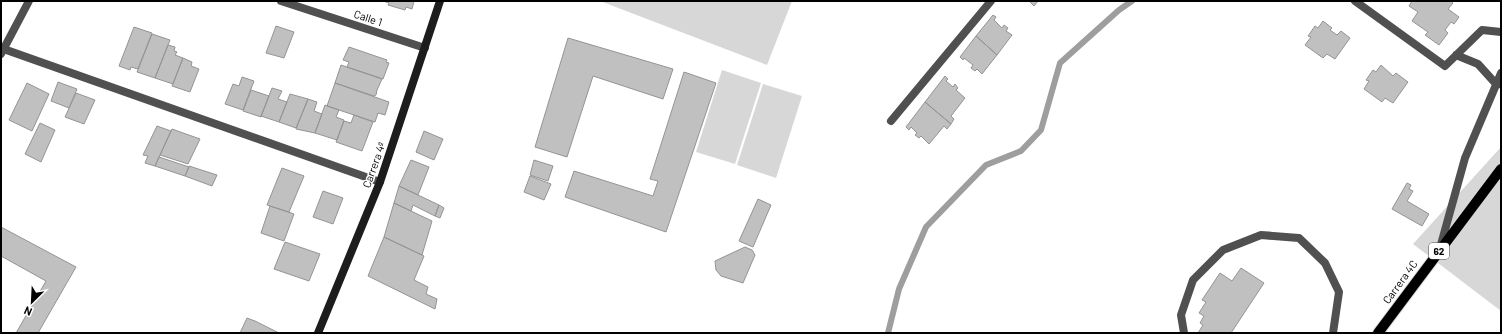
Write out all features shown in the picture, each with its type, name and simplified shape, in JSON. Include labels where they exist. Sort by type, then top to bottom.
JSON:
[{"type":"main road","name":"Carrera 4C","points":[[1378,333],[1440,248],[1501,170]]},
{"type":"street","points":[[29,1],[2,50],[380,182]]},
{"type":"street","name":"Calle 1","points":[[281,1],[425,48]]},
{"type":"street","name":"Carrera 4ª","points":[[318,333],[380,182],[440,1]]},
{"type":"street","points":[[891,121],[990,1]]},
{"type":"street","points":[[1355,1],[1445,66],[1482,30],[1501,32]]},
{"type":"street","points":[[1456,55],[1478,64],[1497,85]]},
{"type":"street","points":[[1440,248],[1465,158],[1501,73]]},
{"type":"street","points":[[1184,333],[1181,315],[1193,280],[1223,250],[1261,235],[1299,238],[1325,262],[1339,292],[1333,333]]},
{"type":"shaded area","points":[[600,1],[792,1],[767,65]]},
{"type":"shaded area","points":[[722,70],[761,83],[735,164],[696,152]]},
{"type":"shaded area","points":[[763,84],[802,96],[776,178],[737,165]]},
{"type":"shaded area","points":[[1501,147],[1501,311],[1413,244]]},
{"type":"building","points":[[383,1],[414,1],[412,9],[406,7],[405,10],[388,5],[389,3]]},
{"type":"building","points":[[1029,1],[1038,1],[1034,6]]},
{"type":"building","points":[[1412,1],[1450,1],[1453,3],[1448,9],[1459,17],[1454,24],[1451,22],[1445,30],[1448,33],[1439,45],[1425,35],[1428,32],[1412,21],[1418,12],[1409,6]]},
{"type":"building","points":[[993,15],[996,17],[994,20],[1002,28],[1004,25],[1008,28],[1006,31],[1012,35],[997,55],[976,36]]},
{"type":"building","points":[[1323,21],[1332,28],[1330,30],[1337,35],[1341,31],[1350,38],[1335,59],[1327,54],[1323,58],[1305,45],[1311,37],[1308,36],[1315,26],[1318,28]]},
{"type":"building","points":[[276,26],[294,32],[284,58],[266,53]]},
{"type":"building","points":[[134,27],[152,33],[138,69],[131,67],[130,70],[119,66]]},
{"type":"building","points":[[152,34],[170,40],[155,78],[137,72]]},
{"type":"building","points":[[976,36],[997,55],[982,74],[977,69],[975,71],[971,68],[973,65],[964,58],[963,60],[960,57]]},
{"type":"building","points":[[568,38],[673,69],[663,99],[593,76],[567,157],[535,147]]},
{"type":"building","points":[[168,45],[175,47],[174,51],[177,52],[175,55],[183,58],[173,84],[155,78]]},
{"type":"building","points":[[349,47],[387,60],[386,62],[389,63],[383,79],[347,67],[349,62],[343,60]]},
{"type":"building","points":[[183,58],[192,62],[191,66],[199,69],[190,92],[172,86]]},
{"type":"building","points":[[341,65],[382,79],[376,95],[374,96],[335,83]]},
{"type":"building","points":[[1381,65],[1393,76],[1396,73],[1408,82],[1393,103],[1385,98],[1382,102],[1364,89],[1369,81],[1366,80],[1373,70],[1376,72]]},
{"type":"building","points":[[684,72],[716,83],[666,232],[565,197],[574,171],[653,196],[658,181],[650,179]]},
{"type":"building","points":[[945,76],[948,79],[946,81],[953,87],[955,84],[958,88],[956,90],[965,98],[951,116],[954,119],[951,124],[925,102]]},
{"type":"building","points":[[242,77],[254,81],[243,110],[225,104],[233,84],[239,86]]},
{"type":"building","points":[[58,82],[77,89],[69,108],[51,101]]},
{"type":"building","points":[[27,83],[49,94],[32,131],[9,120]]},
{"type":"building","points":[[335,83],[389,102],[385,115],[378,113],[375,122],[327,106]]},
{"type":"building","points":[[272,88],[282,91],[278,99],[287,102],[279,122],[261,116]]},
{"type":"building","points":[[251,90],[269,96],[261,117],[243,111]]},
{"type":"building","points":[[76,93],[95,100],[84,124],[65,117]]},
{"type":"building","points":[[290,94],[308,99],[296,128],[279,122]]},
{"type":"building","points":[[308,99],[317,102],[314,111],[322,114],[315,133],[296,129]]},
{"type":"building","points":[[925,102],[951,124],[947,129],[944,126],[929,144],[921,136],[919,138],[915,135],[917,133],[911,127],[909,130],[906,127]]},
{"type":"building","points":[[325,105],[339,110],[336,117],[344,120],[337,140],[315,133]]},
{"type":"building","points":[[354,115],[373,122],[362,151],[336,142],[344,121],[351,123]]},
{"type":"building","points":[[40,123],[55,130],[41,162],[25,154]]},
{"type":"building","points":[[157,126],[171,131],[155,166],[145,163],[148,156],[143,155]]},
{"type":"building","points":[[172,129],[200,139],[188,164],[160,155]]},
{"type":"building","points":[[424,131],[443,139],[434,160],[416,152]]},
{"type":"building","points":[[159,157],[189,167],[185,176],[155,166]]},
{"type":"building","points":[[411,160],[429,167],[418,195],[399,186]]},
{"type":"building","points":[[534,160],[553,166],[548,181],[530,175]]},
{"type":"building","points":[[189,166],[217,175],[212,186],[185,176]]},
{"type":"building","points":[[282,168],[304,176],[289,212],[267,205]]},
{"type":"building","points":[[530,176],[551,184],[544,200],[524,192]]},
{"type":"building","points":[[1407,183],[1411,185],[1409,189],[1413,191],[1407,201],[1429,214],[1422,226],[1392,209]]},
{"type":"building","points":[[399,186],[439,205],[435,216],[413,205],[411,211],[394,203]]},
{"type":"building","points":[[323,191],[343,198],[333,224],[313,217]]},
{"type":"building","points":[[758,199],[771,205],[753,247],[739,241]]},
{"type":"building","points":[[394,203],[432,221],[422,255],[384,237]]},
{"type":"building","points":[[439,205],[444,208],[440,218],[435,216]]},
{"type":"building","points":[[270,206],[294,214],[284,241],[261,233]]},
{"type":"building","points":[[1,227],[76,267],[38,333],[16,333],[46,281],[1,256]]},
{"type":"building","points":[[384,237],[424,256],[414,280],[428,287],[426,294],[437,299],[435,309],[368,276]]},
{"type":"building","points":[[285,242],[320,254],[309,281],[274,269]]},
{"type":"building","points":[[745,247],[752,250],[755,255],[743,283],[721,276],[716,270],[715,261]]},
{"type":"building","points":[[1241,268],[1264,283],[1231,333],[1198,333],[1203,325],[1200,323],[1204,316],[1199,313],[1206,302],[1202,300],[1220,273],[1232,281]]},
{"type":"building","points":[[247,318],[255,321],[279,333],[240,333]]},
{"type":"waterway","points":[[888,333],[899,289],[926,227],[986,165],[1021,151],[1041,130],[1060,63],[1119,10],[1132,1]]}]
